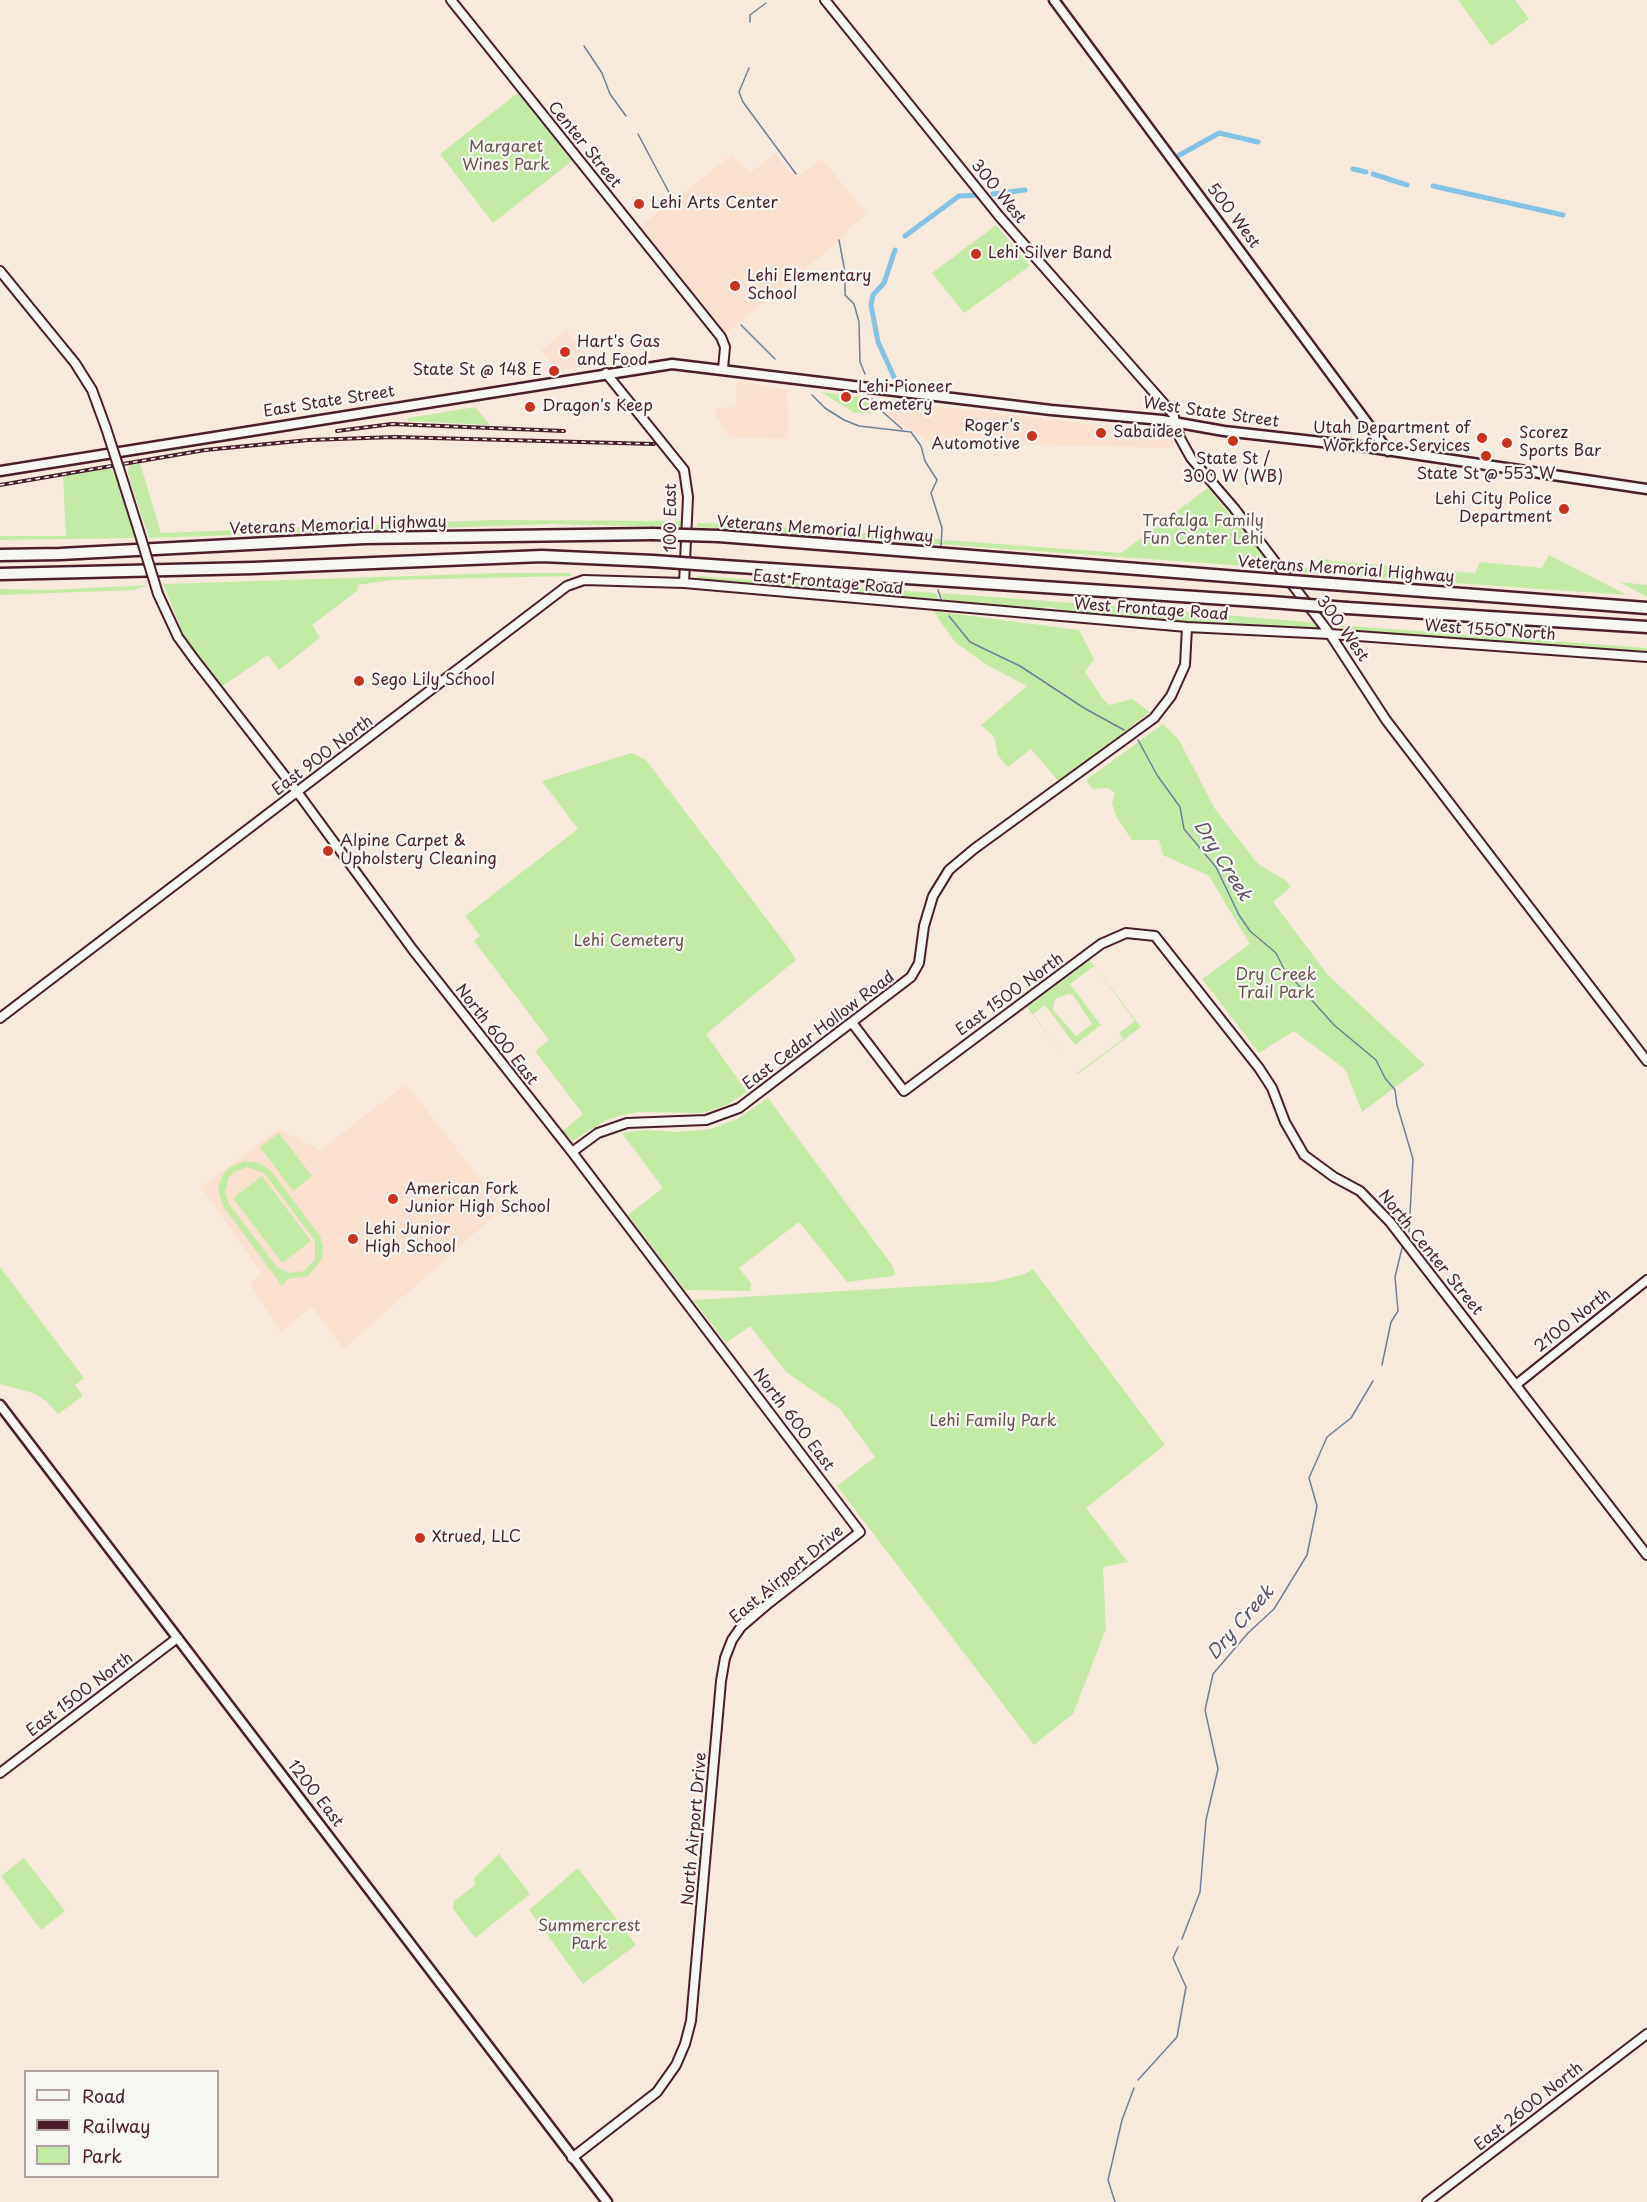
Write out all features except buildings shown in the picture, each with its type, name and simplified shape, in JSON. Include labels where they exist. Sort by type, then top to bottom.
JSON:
[{"type":"highway","name":"Veterans Memorial Highway","points":[[0,555],[60,554],[364,538],[652,534],[719,536],[1647,608]]},
{"type":"highway","points":[[0,574],[253,568],[542,556],[653,561],[1646,626]]},
{"type":"main road","name":"500 West","points":[[1054,0],[1388,451]]},
{"type":"main road","name":"East State Street","points":[[0,471],[672,364],[770,375]]},
{"type":"main road","name":"West State Street","points":[[770,375],[1052,410],[1175,422],[1224,431],[1388,451],[1647,489]]},
{"type":"main road","name":"1200 East","points":[[0,1405],[607,2202]]},
{"type":"street","name":"Center Street","points":[[451,0],[721,337],[725,347],[723,369]]},
{"type":"street","name":"300 West","points":[[825,0],[999,216],[1173,414],[1191,458],[1234,507],[1330,634],[1386,720],[1647,1061]]},
{"type":"street","name":"North 600 East","points":[[0,271],[75,363],[92,390],[159,594],[178,637],[298,793],[413,950],[572,1152],[860,1532]]},
{"type":"street","name":"100 East","points":[[606,373],[684,471],[688,497],[684,583]]},
{"type":"street","name":"East 900 North","points":[[0,1018],[567,586],[584,580],[684,583]]},
{"type":"street","name":"East Frontage Road","points":[[684,583],[970,609]]},
{"type":"street","name":"West Frontage Road","points":[[970,609],[1187,627],[1330,634]]},
{"type":"street","name":"East Cedar Hollow Road","points":[[572,1152],[598,1133],[627,1123],[706,1120],[739,1108],[853,1023],[911,976],[919,963],[933,896],[950,870],[974,849],[1146,726],[1160,712],[1177,686],[1185,665],[1187,627]]},
{"type":"street","name":"West 1550 North","points":[[1330,634],[1647,657]]},
{"type":"street","name":"East 1500 North","points":[[853,1023],[904,1091],[1101,944],[1118,934],[1138,933]]},
{"type":"street","name":"North Center Street","points":[[1138,933],[1155,936],[1259,1068],[1272,1088],[1285,1122],[1304,1155],[1334,1177],[1360,1191],[1422,1260],[1647,1556]]},
{"type":"street","name":"2100 North","points":[[1516,1383],[1647,1280]]},
{"type":"street","name":"East Airport Drive","points":[[732,1640],[741,1627],[769,1603],[860,1532]]},
{"type":"street","name":"East 1500 North","points":[[0,1773],[176,1639]]},
{"type":"street","name":"North Airport Drive","points":[[572,2158],[657,2092],[676,2066],[691,2021],[721,1681],[725,1658],[732,1640]]},
{"type":"street","name":"East 2600 North","points":[[1427,2202],[1647,2034]]},
{"type":"shaded area","name":"Lehi Elementary School","points":[[775,154],[796,178],[822,159],[867,214],[847,230],[843,238],[726,333],[638,228],[732,155],[750,173]]},
{"type":"shaded area","points":[[566,330],[590,360],[589,364],[556,370],[541,350]]},
{"type":"shaded area","points":[[737,381],[787,390],[788,437],[785,439],[729,437],[714,412],[718,408],[736,407]]},
{"type":"shaded area","points":[[880,400],[1169,433],[1176,448],[930,442],[893,419],[881,407]]},
{"type":"shaded area","name":"Lehi Junior High School","points":[[406,1084],[503,1208],[344,1349],[312,1307],[280,1332],[250,1283],[262,1274],[201,1187],[279,1129],[320,1150]]},
{"type":"green space","points":[[1458,0],[1515,0],[1529,19],[1491,46]]},
{"type":"green space","name":"Margaret Wines Park","points":[[519,92],[572,161],[493,223],[440,154]]},
{"type":"green space","points":[[996,225],[1030,266],[964,313],[932,273]]},
{"type":"green space","points":[[821,392],[870,398],[876,413],[854,413]]},
{"type":"green space","points":[[475,407],[490,425],[408,421],[408,418]]},
{"type":"green space","points":[[140,463],[161,533],[492,520],[683,521],[683,527],[552,524],[149,538],[128,474],[129,465]]},
{"type":"green space","points":[[109,468],[120,480],[135,538],[0,540],[0,536],[66,536],[63,476]]},
{"type":"green space","name":"Trafalga Family Fun Center Lehi","points":[[1208,488],[1274,568],[697,527],[697,523],[735,524],[940,539],[943,543],[944,540],[1121,553]]},
{"type":"green space","points":[[1549,555],[1627,595],[1295,572],[1291,568],[1318,568],[1319,557],[1332,561],[1475,573],[1480,562],[1542,568]]},
{"type":"green space","points":[[502,573],[571,573],[571,576],[391,580],[358,585],[357,591],[312,625],[320,638],[279,670],[268,655],[221,687],[184,636],[163,584]]},
{"type":"green space","points":[[696,576],[936,593],[939,600],[700,580]]},
{"type":"green space","points":[[1620,582],[1647,585],[1647,597]]},
{"type":"green space","points":[[149,585],[134,590],[0,595],[0,589],[50,590]]},
{"type":"green space","points":[[940,593],[1182,611],[1318,623],[1318,625],[1314,631],[1085,615],[1049,607],[1026,609],[944,600]]},
{"type":"green space","points":[[933,611],[1079,630],[1094,659],[1085,672],[1103,699],[1109,705],[1132,699],[1150,712],[1059,782],[1031,749],[1008,767],[998,756],[994,737],[981,725],[1027,686],[987,665],[955,642]]},
{"type":"green space","points":[[1338,625],[1647,648],[1647,652],[1347,632]]},
{"type":"green space","name":"Dry Creek Trail Park","points":[[1163,724],[1179,740],[1215,809],[1258,864],[1285,880],[1291,887],[1273,902],[1328,975],[1425,1065],[1362,1112],[1345,1069],[1294,1031],[1259,1053],[1202,979],[1250,944],[1209,876],[1163,855],[1159,840],[1132,840],[1117,818],[1112,803],[1115,793],[1108,788],[1092,789],[1086,780]]},
{"type":"green space","name":"Lehi Cemetery","points":[[631,753],[646,760],[796,960],[706,1034],[747,1092],[727,1105],[703,1113],[640,1112],[623,1115],[607,1120],[572,1141],[563,1131],[583,1114],[535,1051],[549,1040],[474,941],[480,936],[465,916],[578,829],[542,781]]},
{"type":"green space","points":[[1089,959],[1141,1027],[1078,1074],[1123,1039],[1119,1033],[1135,1021],[1094,966],[1070,984],[1101,1025],[1075,1045],[1045,1005],[1033,1014],[1068,1061],[1026,1006]],"holes":[[[1069,994],[1073,995],[1092,1024],[1076,1036],[1053,1010],[1055,999]]]},
{"type":"green space","points":[[768,1098],[892,1265],[895,1272],[893,1276],[847,1282],[799,1222],[739,1268],[751,1283],[750,1291],[685,1290],[628,1215],[663,1188],[622,1133],[647,1130],[676,1132],[710,1129],[737,1119]]},
{"type":"green space","points":[[279,1133],[312,1176],[293,1191],[260,1147]]},
{"type":"green space","points":[[245,1161],[259,1163],[271,1171],[320,1236],[323,1246],[322,1259],[308,1276],[287,1279],[282,1286],[223,1206],[218,1190],[222,1176],[230,1167]],"holes":[[[247,1167],[264,1173],[315,1241],[315,1259],[304,1271],[290,1273],[277,1267],[229,1204],[225,1193],[229,1177],[234,1172]]]},
{"type":"green space","points":[[262,1176],[311,1241],[282,1263],[233,1198]]},
{"type":"green space","points":[[0,1267],[84,1378],[75,1385],[83,1396],[58,1414],[46,1401],[33,1393],[0,1384]]},
{"type":"green space","name":"Lehi Family Park","points":[[1033,1269],[1165,1445],[1086,1508],[1128,1562],[1103,1567],[1106,1629],[1073,1714],[1034,1745],[837,1486],[875,1457],[840,1409],[786,1372],[750,1326],[726,1343],[693,1300],[993,1282],[1025,1274]]},
{"type":"green space","points":[[499,1854],[530,1894],[475,1938],[453,1909],[454,1901],[475,1885],[474,1878]]},
{"type":"green space","points":[[24,1858],[65,1911],[41,1930],[1,1876]]},
{"type":"green space","name":"Summercrest Park","points":[[578,1868],[636,1945],[583,1984],[529,1910]]},
{"type":"waterway","points":[[750,22],[750,15],[766,3]]},
{"type":"waterway","name":"Dry Creek","points":[[584,46],[602,73],[610,94],[626,116]]},
{"type":"waterway","points":[[749,68],[739,92],[743,102],[796,174]]},
{"type":"waterway","points":[[1176,157],[1219,133],[1258,142]]},
{"type":"waterway","name":"Dry Creek","points":[[638,134],[673,200]]},
{"type":"waterway","points":[[1353,169],[1366,172]]},
{"type":"waterway","points":[[1373,174],[1407,185]]},
{"type":"waterway","points":[[1433,186],[1563,215]]},
{"type":"waterway","points":[[993,194],[1025,190]]},
{"type":"waterway","points":[[905,236],[959,196],[979,195]]},
{"type":"waterway","points":[[839,240],[845,272],[845,295],[854,304],[859,322],[860,362],[865,374]]},
{"type":"waterway","points":[[894,377],[878,342],[871,305],[873,295],[884,283],[895,250]]},
{"type":"waterway","name":"Dry Creek","points":[[741,325],[775,359]]},
{"type":"waterway","name":"Dry Creek","points":[[812,395],[825,408],[859,426],[911,432],[921,446],[925,461],[937,480],[931,493],[942,528],[941,547]]},
{"type":"waterway","points":[[872,399],[875,405],[902,429]]},
{"type":"waterway","name":"Dry Creek","points":[[938,590],[942,602]]},
{"type":"waterway","name":"Dry Creek","points":[[949,616],[970,642],[1020,666],[1084,708],[1124,730]]},
{"type":"waterway","name":"Dry Creek","points":[[1138,740],[1157,775],[1180,807],[1184,829],[1216,867],[1239,915],[1250,931],[1276,953],[1284,969],[1334,1025],[1376,1060],[1385,1078],[1395,1090],[1397,1105],[1413,1159],[1409,1232]]},
{"type":"waterway","name":"Dry Creek","points":[[1382,1365],[1391,1322],[1398,1311],[1395,1277],[1403,1244]]},
{"type":"waterway","name":"Dry Creek","points":[[1182,1939],[1200,1892],[1206,1820],[1218,1769],[1205,1710],[1213,1674],[1248,1633],[1274,1609],[1307,1555],[1317,1506],[1309,1478],[1327,1437],[1351,1418],[1373,1381]]},
{"type":"waterway","name":"Dry Creek","points":[[1138,2080],[1177,2037],[1186,1987],[1173,1958],[1178,1947]]},
{"type":"waterway","name":"Dry Creek","points":[[1115,2202],[1108,2180],[1122,2120],[1134,2088]]},
{"type":"railway","points":[[337,431],[392,424],[564,431]]},
{"type":"railway","points":[[0,485],[205,450],[309,440],[395,437],[654,444]]},
{"type":"place","name":"Lehi Arts Center","points":[[639,204]]},
{"type":"place","name":"Lehi Silver Band","points":[[976,254]]},
{"type":"place","name":"Lehi Elementary School","points":[[735,286]]},
{"type":"place","name":"Hart's Gas and Food","points":[[565,352]]},
{"type":"place","name":"State St @ 148 E","points":[[554,371]]},
{"type":"place","name":"Lehi Pioneer Cemetery","points":[[846,397]]},
{"type":"place","name":"Dragon's Keep","points":[[530,407]]},
{"type":"place","name":"Sabaidee","points":[[1101,433]]},
{"type":"place","name":"Roger's Automotive","points":[[1032,436]]},
{"type":"place","name":"Utah Department of Workforce Services","points":[[1482,438]]},
{"type":"place","name":"State St / 300 W (WB)","points":[[1233,441]]},
{"type":"place","name":"Scorez Sports Bar","points":[[1507,443]]},
{"type":"place","name":"State St @ 553 W","points":[[1486,456]]},
{"type":"place","name":"Lehi City Police Department","points":[[1564,509]]},
{"type":"place","name":"Sego Lily School","points":[[359,681]]},
{"type":"place","name":"Alpine Carpet & Upholstery Cleaning","points":[[328,851]]},
{"type":"place","name":"American Fork Junior High School","points":[[393,1199]]},
{"type":"place","name":"Lehi Junior High School","points":[[353,1239]]},
{"type":"place","name":"Xtrued, LLC","points":[[420,1538]]}]
